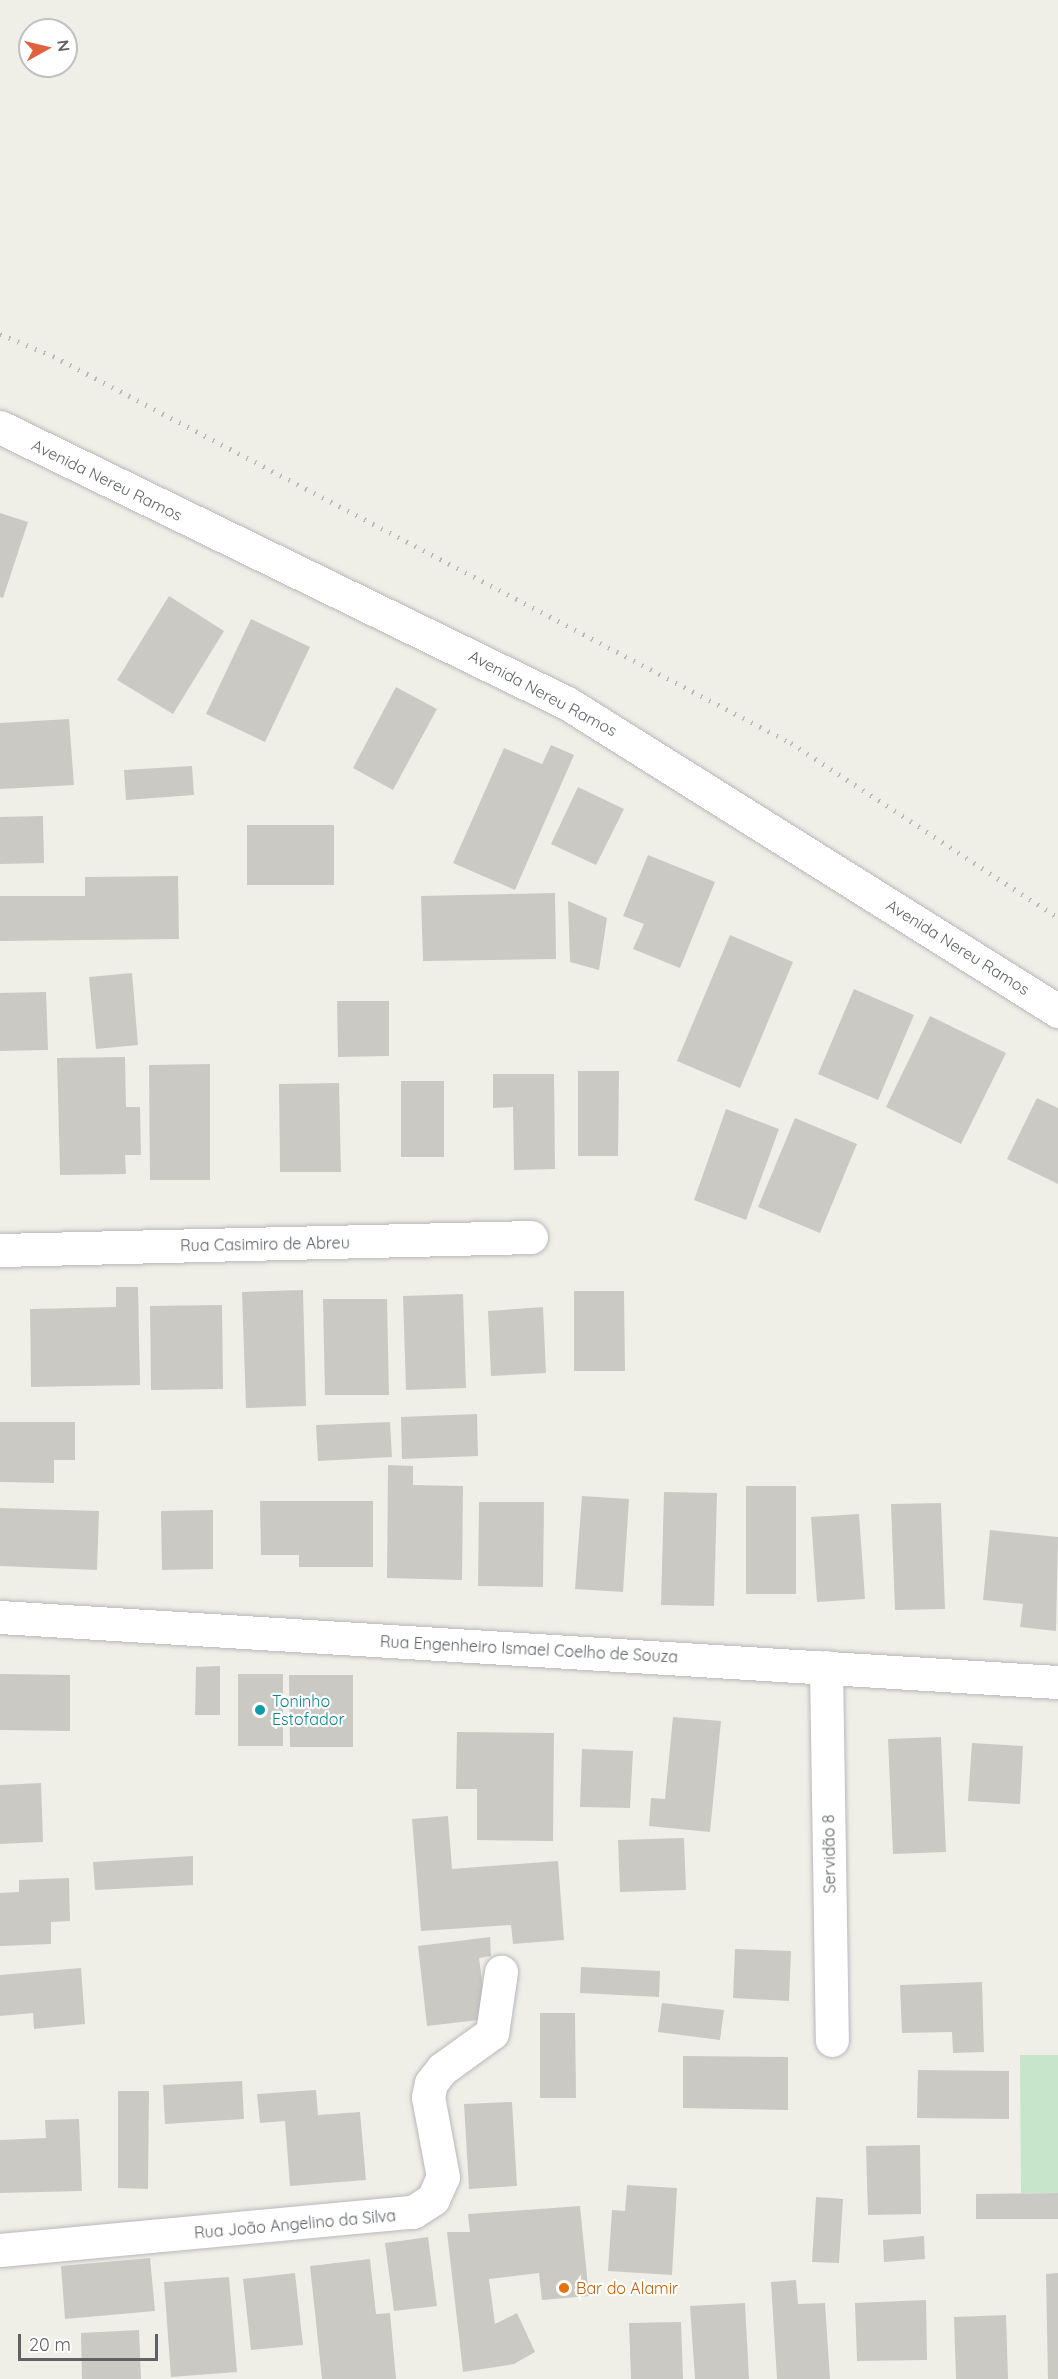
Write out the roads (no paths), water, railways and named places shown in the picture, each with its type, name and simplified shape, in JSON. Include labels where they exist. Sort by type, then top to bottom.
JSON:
[{"type":"street","name":"Avenida Nereu Ramos","points":[[0,427],[567,703],[1058,1011]]},
{"type":"street","name":"Rua Casimiro de Abreu","points":[[0,1250],[531,1237]]},
{"type":"street","name":"Rua Engenheiro Ismael Coelho de Souza","points":[[0,1617],[1058,1682]]},
{"type":"street","name":"Servidão 8","points":[[826,1668],[832,2040]]},
{"type":"street","name":"Rua João Angelino da Silva","points":[[0,2250],[413,2212],[433,2199],[443,2177],[428,2097],[431,2083],[442,2069],[492,2033],[501,1972]]},
{"type":"railway","points":[[0,334],[53,356],[791,743],[1058,918]]},
{"type":"place","name":"Toninho Estofador","points":[[260,1710]]},
{"type":"place","name":"Bar do Alamir","points":[[564,2288]]}]
